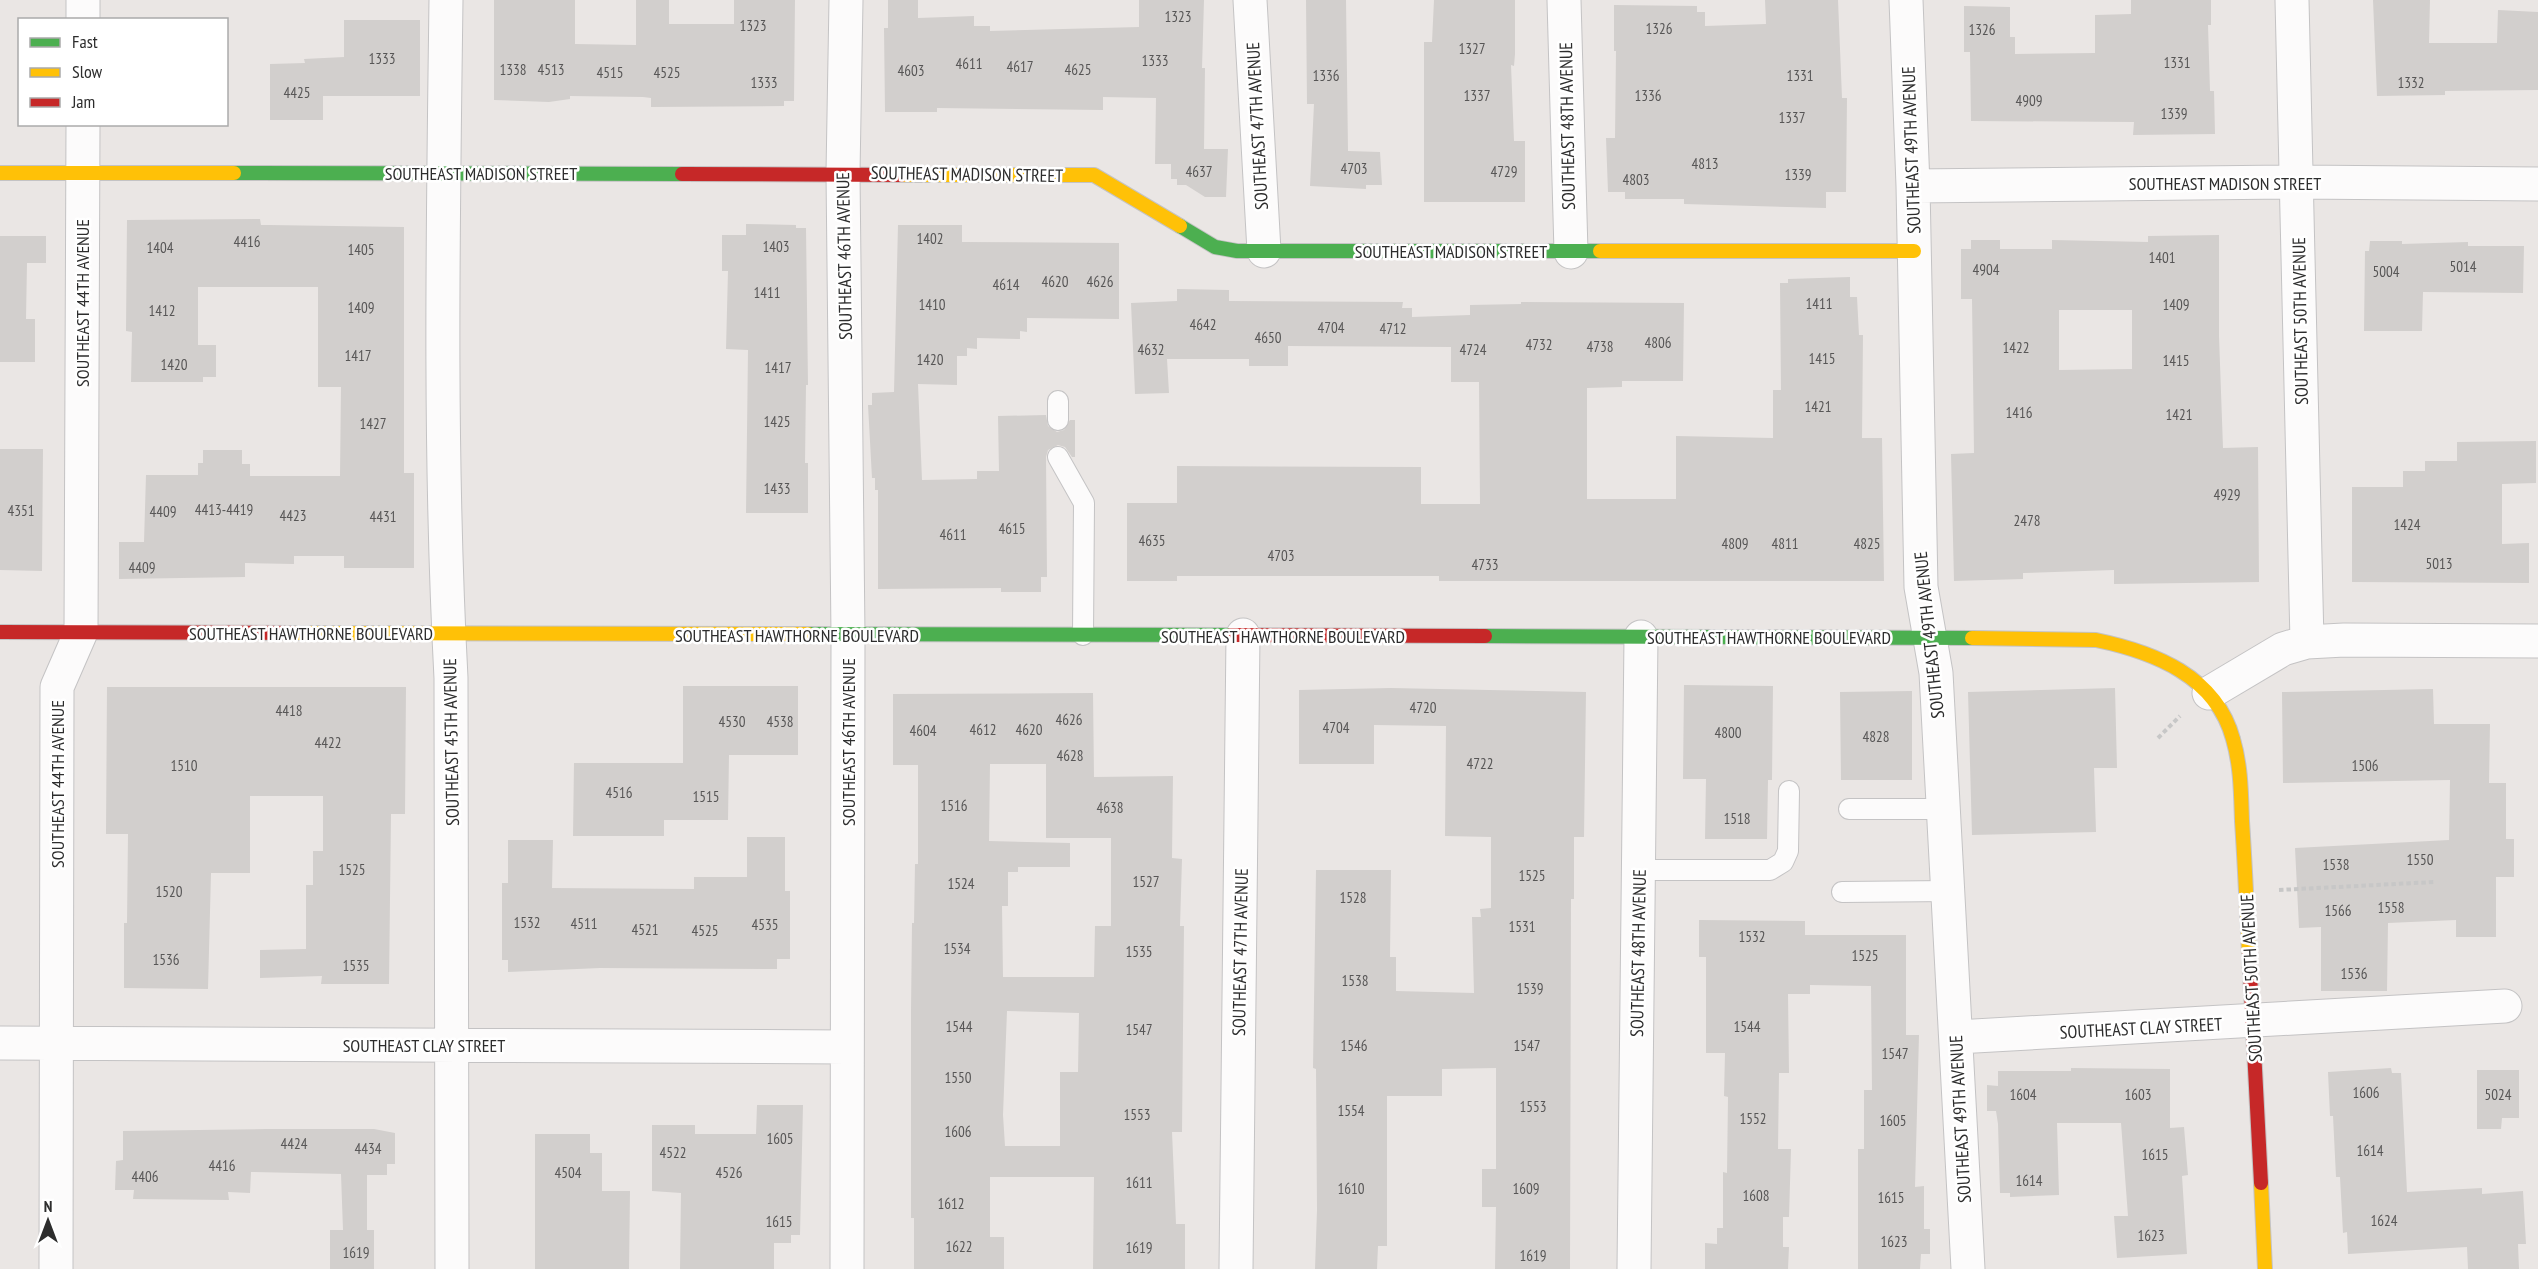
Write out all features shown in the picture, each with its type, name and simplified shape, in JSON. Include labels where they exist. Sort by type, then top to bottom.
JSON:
[{"type":"main road","name":"SOUTHEAST MADISON STREET","points":[[0,173],[444,172],[1094,175],[1215,247],[1237,251],[1914,251]]},
{"type":"main road","name":"SOUTHEAST HAWTHORNE BOULEVARD","points":[[0,632],[1243,635],[2106,642],[2128,646],[2163,658],[2210,693]]},
{"type":"main road","name":"SOUTHEAST 50TH AVENUE","points":[[2210,693],[2226,719],[2235,746],[2240,776],[2265,1269]]},
{"type":"street","points":[[83,0],[83,18]]},
{"type":"street","name":"SOUTHEAST 45TH AVENUE","points":[[446,0],[444,172],[446,586],[451,678],[452,1269]]},
{"type":"street","name":"SOUTHEAST 46TH AVENUE","points":[[846,0],[843,173],[848,635],[847,1269]]},
{"type":"street","name":"SOUTHEAST 47TH AVENUE","points":[[1250,0],[1264,251]]},
{"type":"street","name":"SOUTHEAST 48TH AVENUE","points":[[1564,0],[1570,252]]},
{"type":"street","name":"SOUTHEAST 49TH AVENUE","points":[[1906,0],[1913,186],[1921,588],[1936,673],[1968,1269]]},
{"type":"street","name":"SOUTHEAST 50TH AVENUE","points":[[2292,0],[2307,642]]},
{"type":"street","name":"SOUTHEAST 44TH AVENUE","points":[[56,1269],[57,687],[81,632],[83,126]]},
{"type":"street","name":"SOUTHEAST MADISON STREET","points":[[1913,186],[2297,182],[2538,184]]},
{"type":"street","name":"SOUTHEAST 47TH AVENUE","points":[[1236,1269],[1243,635]]},
{"type":"street","name":"SOUTHEAST 48TH AVENUE","points":[[1634,1269],[1641,637]]},
{"type":"street","points":[[2210,693],[2283,649],[2307,642],[2344,640],[2538,641]]},
{"type":"street","name":"SOUTHEAST CLAY STREET","points":[[1957,1037],[2505,1006]]},
{"type":"street","name":"SOUTHEAST CLAY STREET","points":[[0,1043],[847,1047]]},
{"type":"lane","points":[[1058,457],[1084,503],[1083,635]]},
{"type":"lane","points":[[1639,870],[1770,870],[1783,862],[1788,851],[1789,791]]},
{"type":"lane","points":[[1850,809],[1944,809]]},
{"type":"lane","points":[[1842,892],[1949,891]]},
{"type":"path","points":[[2158,738],[2180,716]]},
{"type":"path","points":[[2246,891],[2434,882]]},
{"type":"building","points":[[494,0],[575,0],[575,44],[636,45],[636,0],[669,0],[669,24],[734,24],[734,0],[795,0],[794,101],[784,101],[784,106],[651,107],[651,98],[643,97],[570,96],[570,99],[549,102],[494,100]]},
{"type":"building","points":[[888,0],[918,0],[918,18],[974,16],[974,26],[990,26],[990,31],[1139,27],[1139,0],[1204,0],[1202,68],[1205,68],[1204,149],[1228,149],[1226,197],[1205,197],[1186,185],[1177,185],[1177,179],[1171,179],[1171,164],[1155,164],[1156,98],[1103,97],[1103,110],[937,108],[937,112],[885,112],[884,28],[888,28]]},
{"type":"building","points":[[1306,0],[1346,0],[1348,151],[1380,152],[1382,185],[1366,185],[1366,189],[1310,186],[1314,104],[1307,104]]},
{"type":"building","points":[[1434,0],[1515,0],[1515,54],[1514,66],[1511,65],[1514,141],[1525,141],[1525,202],[1424,202],[1424,42],[1432,42]]},
{"type":"building","points":[[1765,0],[1838,0],[1842,98],[1847,98],[1846,192],[1826,192],[1826,208],[1684,204],[1684,199],[1625,199],[1625,192],[1608,192],[1606,138],[1615,138],[1614,5],[1697,6],[1697,12],[1705,12],[1705,26],[1766,24]]},
{"type":"building","points":[[2131,0],[2211,0],[2211,25],[2208,25],[2210,91],[2214,91],[2215,134],[2133,135],[2134,122],[1971,121],[1970,52],[1964,52],[1964,6],[2010,7],[2010,37],[2015,37],[2015,54],[2095,53],[2095,15],[2131,14]]},
{"type":"building","points":[[2373,0],[2430,0],[2429,43],[2497,43],[2498,10],[2538,12],[2538,90],[2445,91],[2445,95],[2377,96]]},
{"type":"building","points":[[344,20],[420,20],[420,96],[323,96],[323,120],[270,120],[270,64],[305,63],[304,59],[344,57]]},
{"type":"building","points":[[260,219],[261,225],[404,227],[404,473],[414,473],[414,568],[344,568],[344,556],[294,556],[294,564],[245,563],[245,577],[119,579],[119,542],[144,542],[146,475],[198,475],[198,463],[203,463],[203,450],[242,450],[242,464],[250,464],[250,476],[340,476],[341,387],[318,387],[318,287],[198,287],[198,345],[216,345],[216,377],[203,377],[203,382],[131,382],[132,332],[126,331],[127,220]]},
{"type":"building","points":[[746,224],[796,225],[796,228],[806,228],[808,385],[806,385],[805,463],[808,463],[808,513],[746,513],[748,350],[726,349],[728,271],[722,271],[722,235],[746,235]]},
{"type":"building","points":[[898,225],[962,225],[962,242],[1119,243],[1119,319],[1027,318],[1027,332],[1020,331],[1020,339],[977,338],[977,349],[967,348],[967,356],[957,356],[957,385],[918,384],[922,480],[977,479],[977,471],[999,471],[998,416],[1046,415],[1048,426],[1057,432],[1064,430],[1070,420],[1075,420],[1075,457],[1072,457],[1065,447],[1058,445],[1048,450],[1046,457],[1047,577],[1041,577],[1041,592],[1001,592],[1001,588],[878,589],[878,490],[875,490],[875,478],[872,478],[868,405],[872,405],[872,393],[894,392]]},
{"type":"building","points":[[2219,235],[2219,336],[2223,448],[2258,447],[2259,582],[2114,584],[2114,570],[2023,573],[2023,579],[1954,581],[1951,454],[1974,453],[1972,299],[1961,299],[1961,249],[1971,249],[1971,240],[2000,240],[2000,249],[2052,249],[2052,240],[2148,242],[2148,236]],"holes":[[[2059,310],[2132,310],[2132,369],[2059,370]]]},
{"type":"building","points":[[0,236],[46,236],[46,263],[27,263],[26,319],[35,319],[35,362],[0,362]]},
{"type":"building","points":[[2370,241],[2402,241],[2402,244],[2468,242],[2468,246],[2524,246],[2523,293],[2423,292],[2422,331],[2364,331],[2365,251],[2369,251]]},
{"type":"building","points":[[1850,277],[1850,297],[1857,297],[1859,335],[1863,335],[1862,438],[1882,438],[1884,581],[1439,581],[1439,576],[1177,576],[1177,581],[1127,581],[1127,503],[1177,503],[1177,466],[1421,467],[1421,504],[1480,504],[1479,382],[1451,382],[1451,347],[1288,346],[1288,366],[1249,366],[1249,359],[1167,359],[1169,393],[1135,394],[1131,303],[1177,301],[1177,289],[1229,290],[1229,301],[1403,302],[1402,308],[1412,308],[1412,317],[1470,315],[1470,305],[1521,304],[1521,302],[1684,303],[1683,381],[1622,381],[1622,387],[1587,388],[1587,499],[1676,499],[1676,436],[1773,438],[1773,390],[1781,390],[1780,283],[1788,283],[1788,279]]},
{"type":"building","points":[[2536,441],[2536,483],[2502,484],[2502,544],[2529,543],[2529,583],[2352,582],[2352,487],[2403,487],[2403,471],[2425,471],[2425,461],[2457,461],[2457,442]]},
{"type":"building","points":[[0,449],[43,449],[42,571],[0,570]]},
{"type":"building","points":[[1684,685],[1773,686],[1772,780],[1768,780],[1767,839],[1705,839],[1706,779],[1683,779]]},
{"type":"building","points":[[683,686],[798,686],[798,755],[729,755],[728,820],[664,820],[664,836],[573,836],[574,763],[683,763]]},
{"type":"building","points":[[107,687],[406,687],[405,814],[391,814],[389,984],[321,984],[322,976],[260,978],[260,950],[306,949],[306,885],[313,885],[313,851],[323,851],[323,796],[250,796],[250,873],[211,873],[208,989],[124,988],[128,834],[106,834]]},
{"type":"building","points":[[1391,688],[1586,692],[1584,837],[1574,837],[1574,899],[1571,899],[1570,1269],[1495,1269],[1496,1207],[1482,1207],[1482,1169],[1496,1169],[1496,1068],[1442,1069],[1442,1096],[1387,1096],[1387,1246],[1378,1246],[1377,1269],[1315,1269],[1316,1069],[1313,1068],[1316,870],[1391,870],[1390,957],[1396,957],[1396,991],[1474,993],[1472,917],[1481,917],[1480,909],[1491,908],[1491,837],[1445,836],[1446,726],[1374,725],[1374,764],[1299,764],[1299,690]]},
{"type":"building","points":[[2115,688],[2117,768],[2094,768],[2096,832],[1972,835],[1968,692]]},
{"type":"building","points":[[2433,689],[2434,724],[2490,724],[2489,783],[2506,783],[2506,839],[2514,839],[2514,877],[2496,877],[2496,937],[2456,937],[2456,920],[2388,923],[2387,991],[2321,991],[2321,927],[2299,928],[2295,848],[2449,840],[2450,780],[2283,783],[2282,692]]},
{"type":"building","points":[[1912,691],[1912,780],[1841,780],[1840,692]]},
{"type":"building","points":[[1093,693],[1094,777],[1173,776],[1172,858],[1182,859],[1180,926],[1184,926],[1182,1132],[1172,1132],[1176,1224],[1185,1224],[1185,1269],[1093,1269],[1094,1177],[990,1177],[990,1237],[1004,1237],[1004,1269],[914,1269],[914,1218],[911,1218],[911,1011],[912,923],[914,923],[915,864],[918,864],[918,765],[893,765],[893,694]],"holes":[[[990,764],[1046,764],[1046,838],[1111,838],[1111,926],[1095,926],[1094,977],[1003,977],[1002,906],[1008,906],[1008,872],[1018,872],[1018,867],[1070,867],[1070,843],[989,841]],[[1007,1011],[1079,1013],[1078,1072],[1060,1072],[1060,1146],[1005,1146],[1003,1115]]]},
{"type":"building","points":[[747,837],[785,837],[785,891],[790,891],[790,959],[777,959],[777,969],[600,968],[508,972],[508,960],[502,960],[502,883],[508,883],[508,840],[553,840],[552,888],[694,889],[694,877],[747,877]]},
{"type":"building","points":[[1699,920],[1805,921],[1805,935],[1906,935],[1906,1035],[1919,1035],[1915,1187],[1924,1186],[1924,1229],[1930,1229],[1930,1254],[1921,1254],[1920,1269],[1858,1269],[1858,1149],[1864,1149],[1864,1090],[1872,1090],[1871,986],[1810,985],[1810,994],[1788,994],[1789,1073],[1779,1073],[1778,1149],[1791,1149],[1789,1217],[1783,1217],[1783,1247],[1789,1247],[1788,1269],[1705,1269],[1705,1243],[1717,1244],[1717,1228],[1723,1228],[1723,1172],[1727,1173],[1728,1097],[1724,1096],[1725,1053],[1706,1053],[1706,957],[1699,957]]},
{"type":"building","points":[[2071,1068],[2170,1069],[2170,1128],[2184,1127],[2188,1175],[2182,1176],[2187,1254],[2117,1258],[2114,1216],[2128,1216],[2121,1123],[2057,1123],[2059,1195],[2010,1197],[2010,1193],[2000,1193],[1998,1124],[1996,1111],[1987,1111],[1987,1085],[1998,1086],[1998,1071],[2071,1071]]},
{"type":"building","points":[[2391,1068],[2392,1073],[2401,1073],[2407,1192],[2482,1188],[2482,1194],[2523,1191],[2526,1244],[2518,1244],[2519,1269],[2468,1269],[2467,1247],[2348,1254],[2347,1232],[2343,1233],[2340,1177],[2336,1177],[2328,1072]]},
{"type":"building","points":[[2477,1070],[2519,1070],[2519,1118],[2502,1118],[2501,1129],[2477,1129]]},
{"type":"building","points":[[757,1105],[803,1105],[800,1235],[791,1235],[791,1243],[774,1243],[774,1269],[680,1269],[681,1193],[652,1191],[652,1125],[695,1125],[695,1134],[756,1134]]},
{"type":"building","points":[[374,1129],[395,1133],[395,1164],[387,1164],[387,1175],[367,1175],[367,1230],[374,1230],[374,1269],[330,1269],[330,1230],[343,1230],[341,1174],[251,1172],[250,1193],[228,1192],[229,1200],[133,1199],[134,1190],[115,1190],[116,1161],[123,1160],[123,1131]]},
{"type":"building","points":[[535,1134],[590,1134],[590,1153],[602,1153],[602,1191],[630,1191],[629,1269],[535,1269]]},
{"type":"traffic: fast","points":[[234,173],[682,174]]},
{"type":"traffic: fast","points":[[1180,226],[1215,247],[1237,251],[1600,251]]},
{"type":"traffic: fast","points":[[808,634],[1231,635]]},
{"type":"traffic: fast","points":[[1485,636],[1972,638]]},
{"type":"traffic: slow","points":[[0,173],[234,173]]},
{"type":"traffic: slow","points":[[901,175],[1094,175],[1180,226]]},
{"type":"traffic: slow","points":[[1600,251],[1914,251]]},
{"type":"traffic: slow","points":[[293,633],[808,634]]},
{"type":"traffic: slow","points":[[1972,638],[2096,640],[2118,645],[2180,670],[2213,699],[2225,717],[2238,759],[2249,954]]},
{"type":"traffic: slow","points":[[2261,1183],[2265,1269]]},
{"type":"traffic: jam","points":[[682,174],[901,175]]},
{"type":"traffic: jam","points":[[0,632],[293,633]]},
{"type":"traffic: jam","points":[[1231,635],[1485,636]]},
{"type":"traffic: jam","points":[[2249,954],[2261,1183]]}]
